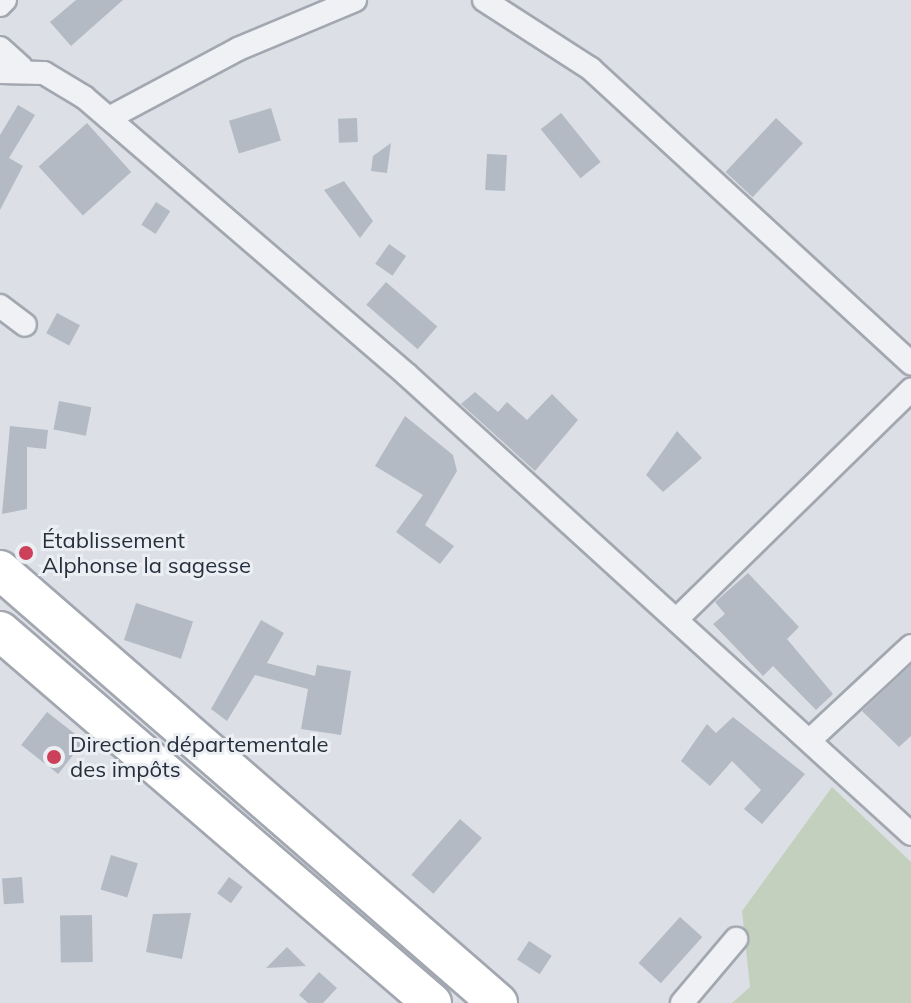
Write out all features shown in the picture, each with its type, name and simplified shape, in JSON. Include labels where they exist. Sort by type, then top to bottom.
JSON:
[{"type":"highway","points":[[0,570],[498,1003]]},
{"type":"highway","points":[[0,631],[432,1003]]},
{"type":"street","points":[[0,5],[5,0]]},
{"type":"street","points":[[109,118],[238,49],[355,0]]},
{"type":"street","points":[[484,0],[591,69],[911,363]]},
{"type":"street","points":[[0,48],[10,70],[44,73],[109,118],[679,617],[911,834]]},
{"type":"street","points":[[0,306],[25,325]]},
{"type":"street","points":[[679,617],[911,390]]},
{"type":"street","points":[[810,740],[911,646]]},
{"type":"street","points":[[682,1003],[736,939]]},
{"type":"green space","points":[[832,787],[911,862],[911,1003],[732,1003],[750,987],[742,911]]},
{"type":"building","points":[[76,0],[123,0],[71,46],[50,22]]},
{"type":"building","points":[[18,105],[35,115],[9,158],[23,166],[0,210],[0,135]]},
{"type":"building","points":[[271,108],[281,141],[239,153],[229,121]]},
{"type":"building","points":[[561,113],[601,162],[580,178],[541,129]]},
{"type":"building","points":[[357,118],[358,142],[339,143],[338,119]]},
{"type":"building","points":[[776,118],[803,143],[753,197],[726,172]]},
{"type":"building","points":[[87,123],[131,172],[83,216],[39,166]]},
{"type":"building","points":[[391,143],[387,173],[371,171],[373,156]]},
{"type":"building","points":[[487,154],[507,155],[505,191],[485,190]]},
{"type":"building","points":[[344,181],[373,221],[360,238],[324,190]]},
{"type":"building","points":[[156,202],[170,211],[156,234],[141,225]]},
{"type":"building","points":[[389,244],[406,256],[392,276],[375,264]]},
{"type":"building","points":[[386,282],[437,327],[418,349],[366,305]]},
{"type":"building","points":[[57,313],[80,325],[69,346],[46,333]]},
{"type":"building","points":[[475,392],[498,412],[507,402],[527,420],[552,394],[578,420],[535,471],[461,404]]},
{"type":"building","points":[[59,401],[91,407],[86,436],[53,429]]},
{"type":"building","points":[[405,416],[453,455],[457,471],[425,525],[454,546],[440,564],[396,532],[423,495],[375,466]]},
{"type":"building","points":[[10,426],[48,430],[46,449],[27,447],[27,509],[2,514]]},
{"type":"building","points":[[677,431],[702,458],[663,492],[646,475]]},
{"type":"building","points":[[748,573],[799,627],[787,639],[833,694],[816,710],[773,666],[763,676],[713,624],[725,614],[715,602]]},
{"type":"building","points":[[136,603],[193,622],[181,659],[124,640]]},
{"type":"building","points":[[261,620],[284,633],[267,663],[315,676],[317,665],[351,671],[341,735],[301,729],[308,689],[255,675],[227,721],[211,709]]},
{"type":"building","points":[[911,665],[911,736],[899,747],[862,711]]},
{"type":"building","points":[[47,712],[84,741],[58,774],[21,745]]},
{"type":"building","points":[[733,717],[805,774],[762,824],[744,809],[761,790],[732,761],[710,786],[681,761],[707,724],[716,733]]},
{"type":"building","points":[[460,819],[482,838],[433,894],[411,875]]},
{"type":"building","points":[[111,855],[138,863],[127,898],[100,889]]},
{"type":"building","points":[[22,877],[24,903],[4,904],[2,878]]},
{"type":"building","points":[[229,877],[243,887],[231,903],[217,893]]},
{"type":"building","points":[[191,913],[182,959],[146,952],[153,914]]},
{"type":"building","points":[[92,915],[93,962],[61,963],[60,916]]},
{"type":"building","points":[[680,917],[702,937],[661,983],[639,963]]},
{"type":"building","points":[[529,941],[552,956],[540,974],[517,959]]},
{"type":"building","points":[[287,947],[306,966],[266,968]]},
{"type":"building","points":[[319,972],[337,988],[323,1003],[308,1003],[299,995]]},
{"type":"place","name":"Établissement Alphonse la sagesse","points":[[26,553]]},
{"type":"place","name":"Direction départementale des impôts","points":[[54,757]]}]
